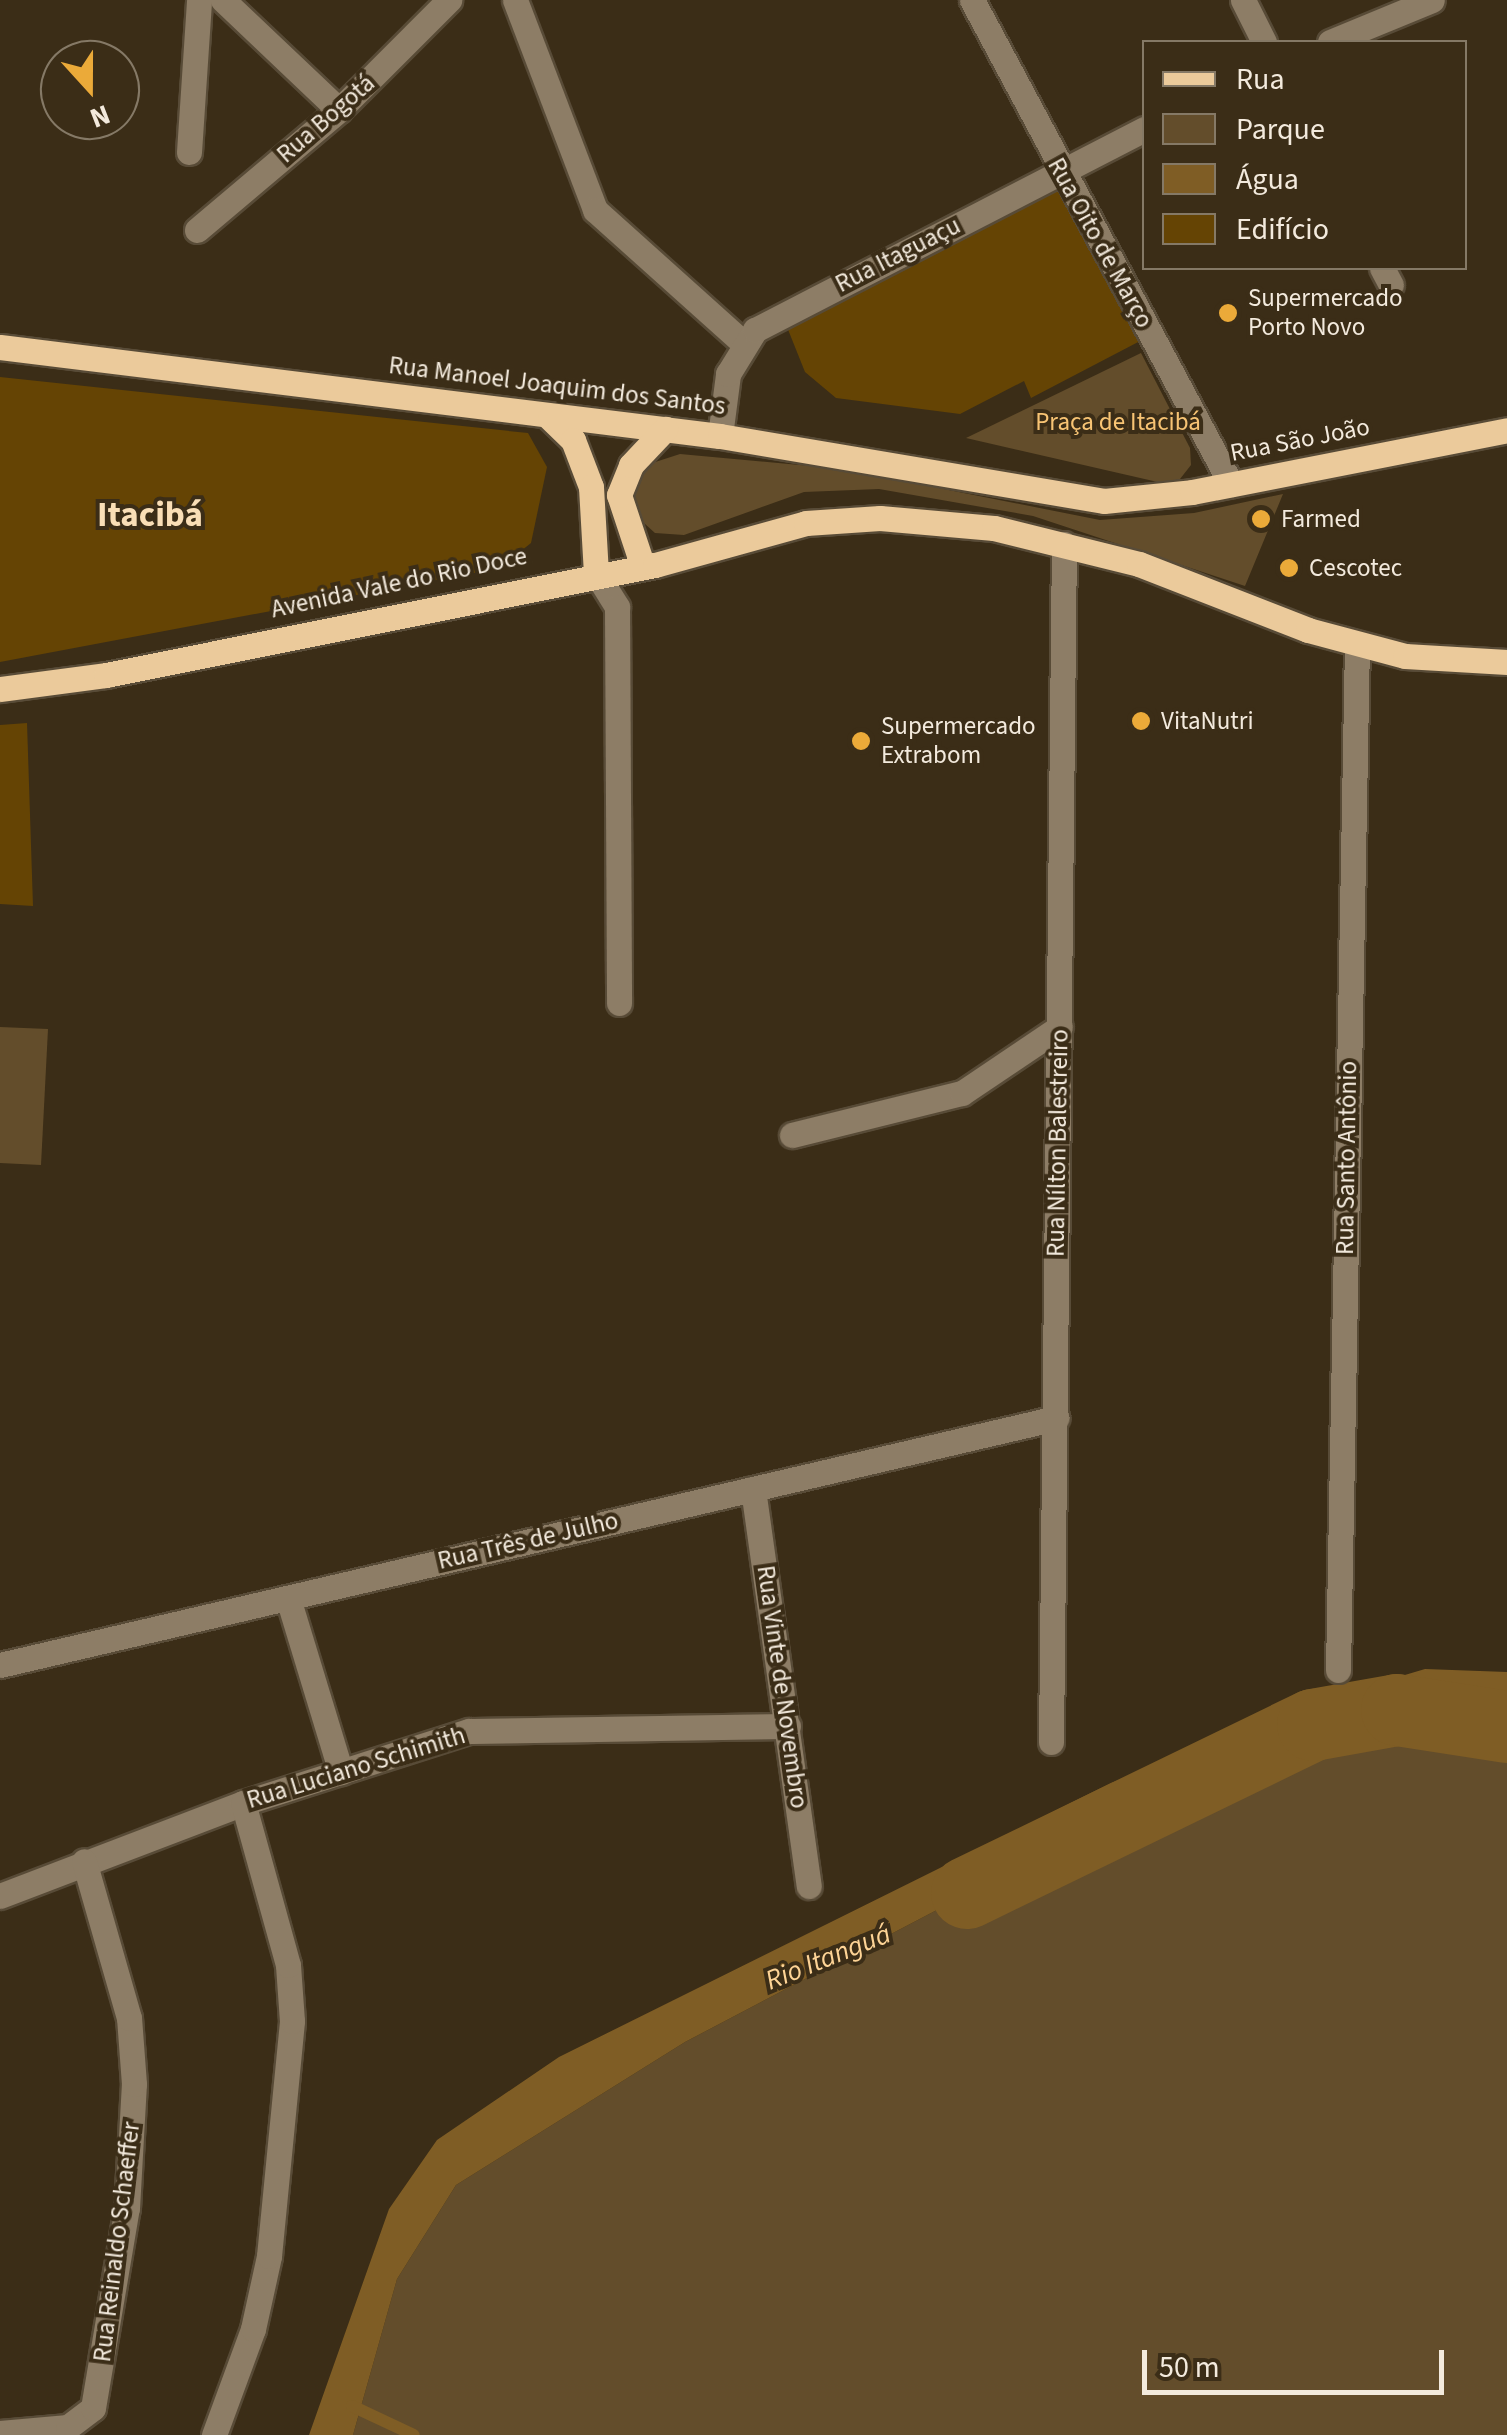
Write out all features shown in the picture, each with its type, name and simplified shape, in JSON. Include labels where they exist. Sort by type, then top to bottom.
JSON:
[{"type":"main road","name":"Rua Manoel Joaquim dos Santos","points":[[0,347],[720,436],[1104,501]]},
{"type":"main road","points":[[550,418],[573,440],[591,487],[596,573]]},
{"type":"main road","points":[[643,567],[618,496],[631,465],[665,429]]},
{"type":"main road","name":"Rua São João","points":[[1104,501],[1231,484],[1507,430]]},
{"type":"main road","name":"Avenida Vale do Rio Doce","points":[[0,689],[106,675],[596,573],[643,567],[806,523],[957,522],[1064,544]]},
{"type":"main road","points":[[1064,544],[1139,564],[1357,645],[1405,656],[1507,662]]},
{"type":"street","points":[[190,152],[199,0]]},
{"type":"street","points":[[223,0],[339,110]]},
{"type":"street","name":"Rua Bogotá","points":[[197,230],[339,110],[449,0]]},
{"type":"street","points":[[516,0],[595,210],[743,343],[728,374],[720,436]]},
{"type":"street","name":"Rua Oito de Março","points":[[972,0],[1231,484]]},
{"type":"street","points":[[1242,0],[1263,40]]},
{"type":"street","points":[[1335,40],[1432,0]]},
{"type":"street","name":"Rua Itaguaçu","points":[[743,343],[772,319],[1142,130]]},
{"type":"street","name":"Rua Nílton Balestreiro","points":[[1051,1742],[1064,544]]},
{"type":"street","points":[[596,573],[617,607],[619,1003]]},
{"type":"street","name":"Rua Santo Antônio","points":[[1338,1670],[1357,645]]},
{"type":"street","points":[[792,1135],[962,1094],[1060,1027]]},
{"type":"street","name":"Rua Três de Julho","points":[[0,1665],[1056,1418]]},
{"type":"street","name":"Rua Vinte de Novembro","points":[[753,1488],[809,1886]]},
{"type":"street","points":[[288,1598],[341,1772]]},
{"type":"street","name":"Rua Luciano Schimith","points":[[0,1896],[243,1803],[438,1740],[500,1728],[788,1726]]},
{"type":"street","points":[[214,2435],[249,2342],[269,2256],[292,2022],[288,1965],[243,1803]]},
{"type":"street","name":"Rua Reinaldo Schaeffer","points":[[0,2434],[68,2428],[94,2408],[127,2208],[134,2084],[129,2018],[84,1861]]},
{"type":"green space","name":"Praça de Itacibá","points":[[1141,353],[1190,448],[1191,465],[1180,479],[1162,483],[966,438]]},
{"type":"green space","points":[[680,454],[843,469],[1100,520],[1194,513],[1283,494],[1245,586],[1033,516],[879,489],[804,492],[684,535],[655,533],[635,515],[632,488],[646,465]]},
{"type":"green space","points":[[0,1027],[48,1029],[41,1165],[0,1163]]},
{"type":"green space","points":[[1462,1703],[1507,1705],[1507,2435],[353,2435],[397,2279],[456,2185],[685,2042],[1116,1816],[1305,1728]]},
{"type":"water","name":"Rio Itanguá","points":[[1425,1669],[1507,1672],[1507,1705],[1462,1703],[1305,1728],[1116,1816],[685,2042],[456,2185],[397,2279],[353,2435],[309,2435],[389,2209],[437,2140],[559,2057],[1111,1783],[1324,1699]]},
{"type":"building","points":[[1066,182],[1142,340],[1031,398],[1024,381],[960,414],[836,398],[805,372],[785,322]]},
{"type":"building","points":[[0,377],[528,433],[547,467],[531,543],[500,568],[0,662]]},
{"type":"building","points":[[27,723],[33,906],[0,904],[0,725]]},
{"type":"waterway","name":"Rio Itanguá","points":[[967,1893],[1313,1725],[1397,1710],[1507,1727]]},
{"type":"waterway","points":[[352,2406],[414,2435]]},
{"type":"place","name":"Supermercado Porto Novo","points":[[1228,313]]},
{"type":"place","name":"Farmed","points":[[1261,519]]},
{"type":"place","name":"Cescotec","points":[[1289,568]]},
{"type":"place","name":"VitaNutri","points":[[1141,721]]},
{"type":"place","name":"Supermercado Extrabom","points":[[861,741]]},
{"type":"district","name":"Itacibá","points":[[150,515]]}]
